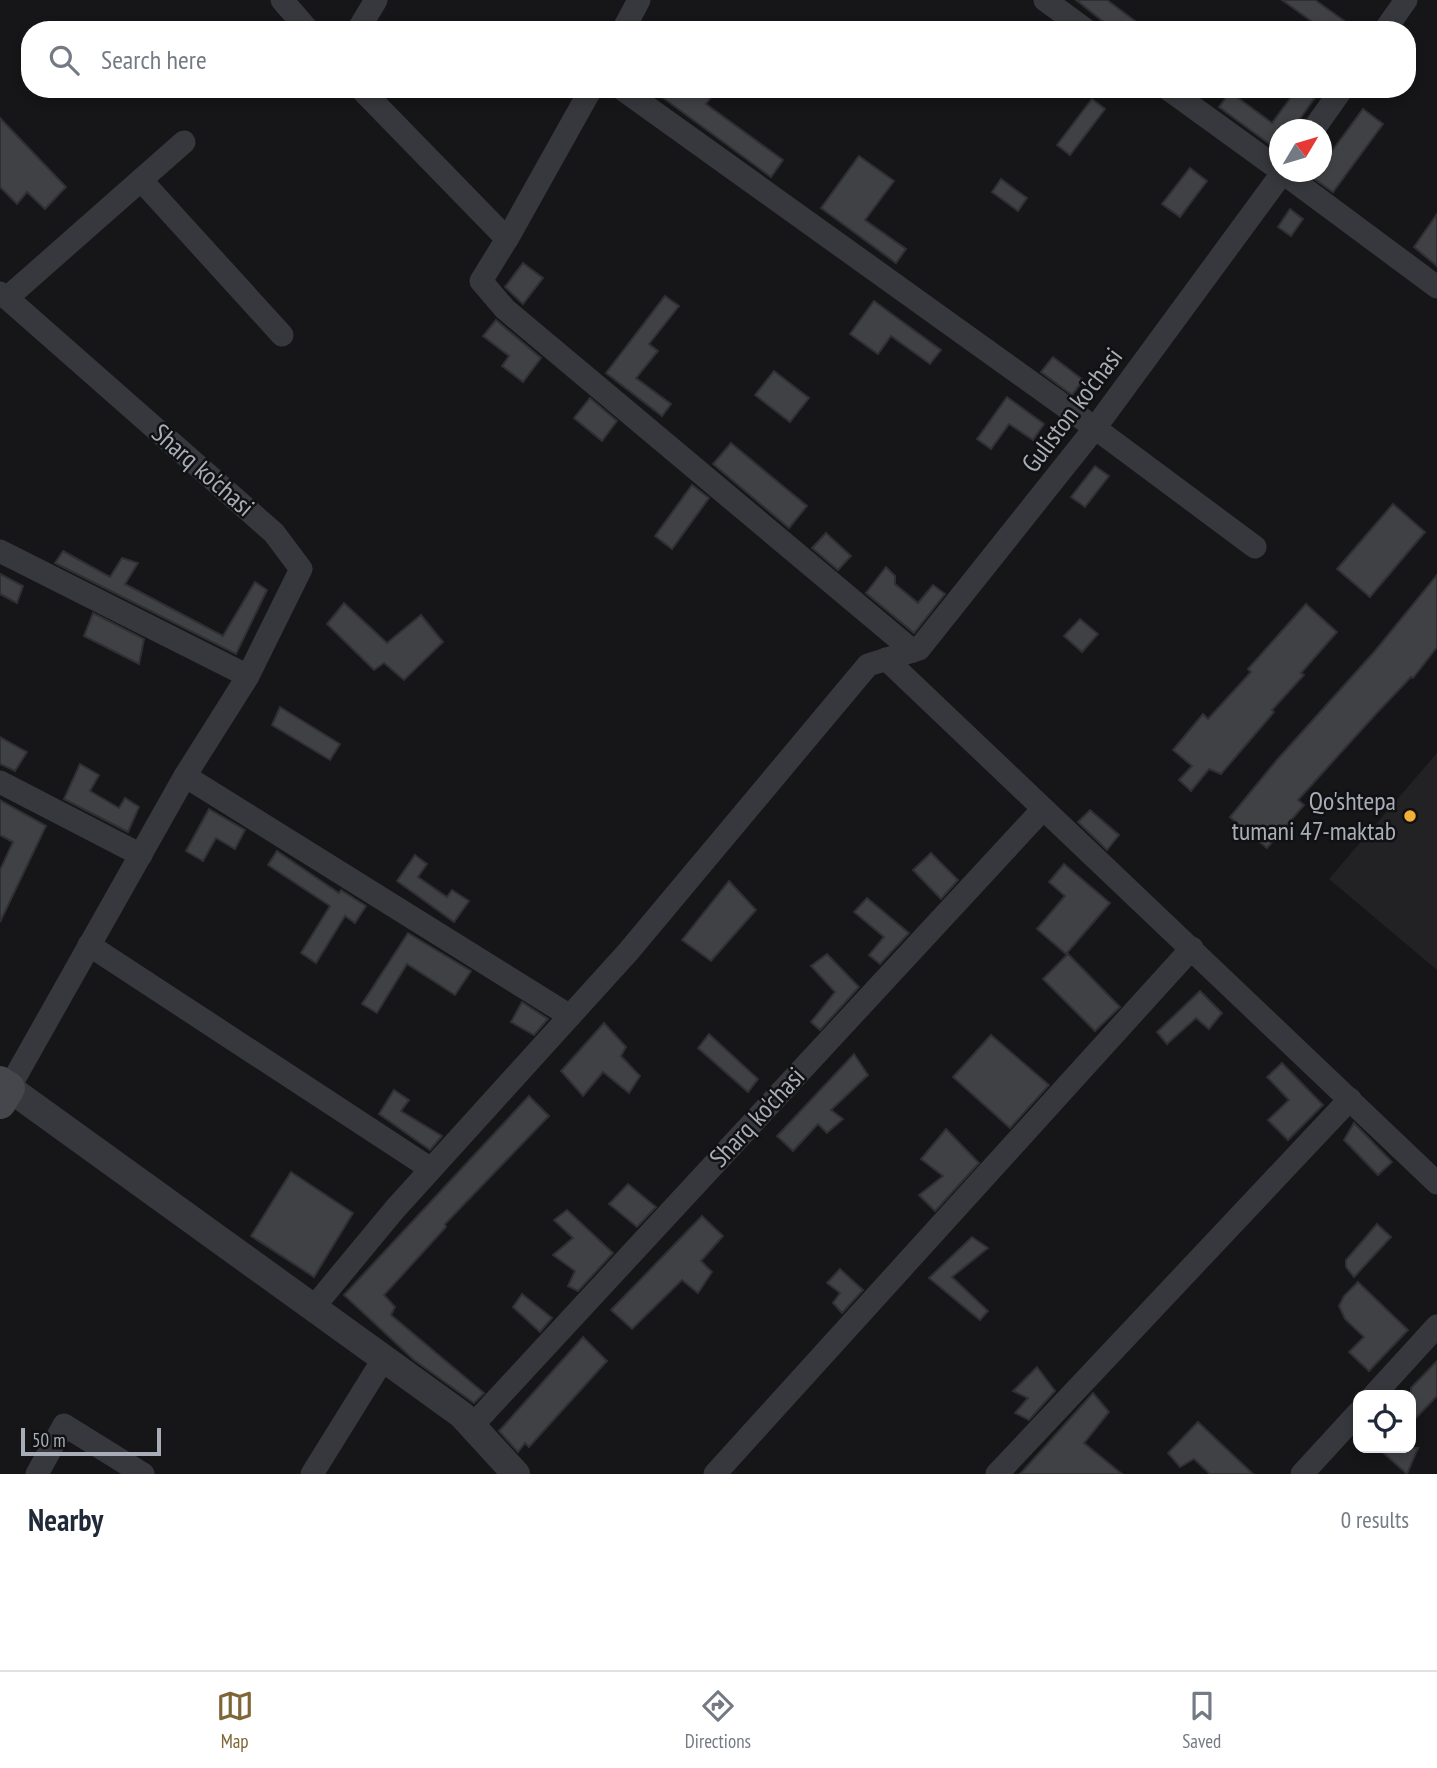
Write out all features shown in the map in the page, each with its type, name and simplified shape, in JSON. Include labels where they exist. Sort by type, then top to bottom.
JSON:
[{"type":"street","points":[[282,0],[300,21]]},
{"type":"street","points":[[363,21],[376,0]]},
{"type":"street","points":[[628,21],[639,0]]},
{"type":"street","points":[[1045,0],[1074,21]]},
{"type":"street","points":[[1391,21],[1406,0]]},
{"type":"street","points":[[371,98],[507,239]]},
{"type":"street","points":[[586,98],[481,281],[505,309],[913,651]]},
{"type":"street","points":[[635,98],[1095,428],[1255,547]]},
{"type":"street","points":[[1181,98],[1269,162]]},
{"type":"street","points":[[1321,119],[1336,98]]},
{"type":"street","points":[[3,296],[184,142]]},
{"type":"street","points":[[141,180],[282,335]]},
{"type":"street","name":"Guliston ko'chasi","points":[[313,1308],[395,1209],[628,952],[868,664],[919,649],[1095,428],[1274,182]]},
{"type":"street","points":[[1297,182],[1437,287]]},
{"type":"street","name":"Sharq ko'chasi","points":[[3,296],[274,533],[301,569],[248,677],[185,776],[3,1091]]},
{"type":"street","points":[[0,551],[248,677]]},
{"type":"street","points":[[886,659],[1437,1183]]},
{"type":"street","points":[[185,776],[570,1016]]},
{"type":"street","points":[[0,782],[141,855]]},
{"type":"street","name":"Sharq ko'chasi","points":[[472,1426],[1043,809]]},
{"type":"street","points":[[89,945],[431,1169]]},
{"type":"street","points":[[715,1474],[1192,948]]},
{"type":"street","points":[[3,1091],[462,1415],[516,1474]]},
{"type":"street","points":[[996,1474],[1350,1099]]},
{"type":"street","points":[[1379,1390],[1437,1326]]},
{"type":"street","points":[[312,1474],[384,1358]]},
{"type":"street","points":[[1302,1474],[1353,1418]]},
{"type":"street","points":[[37,1474],[64,1425],[143,1474]]},
{"type":"shaded area","name":"Qo'shtepa tumani 47-maktab","points":[[1437,753],[1437,970],[1329,879]]},
{"type":"building","points":[[1076,0],[1107,0],[1135,21],[1103,21]]},
{"type":"building","points":[[1282,0],[1315,0],[1344,21],[1311,21]]},
{"type":"building","points":[[663,98],[710,98],[706,104],[783,160],[771,177]]},
{"type":"building","points":[[1226,98],[1238,98],[1269,121],[1269,144],[1219,107]]},
{"type":"building","points":[[1290,98],[1315,98],[1300,119],[1275,119]]},
{"type":"building","points":[[1092,99],[1105,109],[1070,155],[1057,145]]},
{"type":"building","points":[[1363,109],[1383,124],[1333,192],[1319,182],[1332,182],[1332,151]]},
{"type":"building","points":[[0,118],[66,187],[45,209],[27,192],[17,204],[0,187]]},
{"type":"building","points":[[859,156],[894,181],[865,220],[906,249],[896,263],[821,208]]},
{"type":"building","points":[[1190,168],[1207,181],[1180,217],[1162,204]]},
{"type":"building","points":[[1001,179],[1027,198],[1018,211],[992,192]]},
{"type":"building","points":[[1290,209],[1303,219],[1291,236],[1278,227]]},
{"type":"building","points":[[1437,214],[1437,266],[1414,247]]},
{"type":"building","points":[[523,263],[543,278],[523,304],[505,287]]},
{"type":"building","points":[[665,296],[679,306],[649,344],[658,351],[636,378],[671,404],[662,416],[606,373]]},
{"type":"building","points":[[874,301],[941,350],[930,364],[891,336],[878,354],[850,334]]},
{"type":"building","points":[[496,320],[541,358],[523,382],[502,366],[509,356],[483,336]]},
{"type":"building","points":[[1053,357],[1083,380],[1072,395],[1041,372]]},
{"type":"building","points":[[774,371],[809,398],[790,422],[755,395]]},
{"type":"building","points":[[1007,397],[1044,424],[1033,440],[1009,424],[991,449],[977,439]]},
{"type":"building","points":[[590,398],[617,421],[602,441],[574,418]]},
{"type":"building","points":[[731,443],[807,506],[789,528],[713,464]]},
{"type":"building","points":[[1095,466],[1109,476],[1085,507],[1071,497]]},
{"type":"building","points":[[692,485],[709,498],[672,549],[655,536]]},
{"type":"building","points":[[1393,504],[1425,532],[1370,597],[1337,569]]},
{"type":"building","points":[[826,533],[851,556],[838,570],[812,548]]},
{"type":"building","points":[[63,551],[110,577],[122,558],[138,563],[125,584],[223,636],[255,582],[267,590],[236,654],[55,563]]},
{"type":"building","points":[[886,567],[895,576],[895,584],[918,603],[933,585],[945,594],[914,633],[866,593]]},
{"type":"building","points":[[0,574],[23,586],[17,603],[0,594]]},
{"type":"building","points":[[1437,575],[1437,647],[1413,678],[1411,677],[1374,716],[1298,800],[1304,805],[1267,848],[1230,817],[1276,761],[1375,651]]},
{"type":"building","points":[[344,603],[387,643],[421,615],[443,642],[404,680],[384,663],[374,670],[327,624]]},
{"type":"building","points":[[1306,604],[1337,632],[1221,774],[1209,769],[1191,791],[1179,780],[1192,766],[1173,750],[1203,714],[1208,719],[1251,672],[1248,669]]},
{"type":"building","points":[[93,613],[144,639],[139,664],[84,636]]},
{"type":"building","points":[[1080,619],[1098,634],[1082,652],[1064,636]]},
{"type":"building","points":[[280,707],[340,744],[330,760],[272,725]]},
{"type":"building","points":[[0,737],[27,752],[15,771],[0,764]]},
{"type":"building","points":[[80,764],[99,775],[90,791],[119,808],[125,798],[139,807],[128,832],[64,799]]},
{"type":"building","points":[[0,800],[46,826],[0,922],[0,870],[13,842],[0,835]]},
{"type":"building","points":[[209,809],[245,830],[235,849],[216,838],[203,861],[186,851]]},
{"type":"building","points":[[1090,810],[1119,835],[1107,850],[1078,822]]},
{"type":"building","points":[[277,851],[339,893],[341,890],[366,906],[355,923],[345,916],[316,963],[301,953],[330,906],[268,865]]},
{"type":"building","points":[[931,853],[958,880],[941,899],[913,870]]},
{"type":"building","points":[[415,855],[427,864],[418,877],[447,897],[452,890],[469,901],[454,922],[397,881]]},
{"type":"building","points":[[1064,864],[1110,903],[1066,954],[1037,929],[1065,896],[1049,882]]},
{"type":"building","points":[[729,881],[756,910],[711,961],[682,940]]},
{"type":"building","points":[[867,898],[909,933],[880,964],[869,955],[884,937],[854,912]]},
{"type":"building","points":[[408,933],[471,971],[455,995],[407,964],[377,1013],[362,1004]]},
{"type":"building","points":[[827,954],[859,987],[820,1030],[811,1022],[835,992],[811,966]]},
{"type":"building","points":[[1068,954],[1120,1007],[1095,1031],[1043,979]]},
{"type":"building","points":[[1200,991],[1222,1013],[1209,1029],[1196,1018],[1167,1044],[1157,1032]]},
{"type":"building","points":[[522,1002],[548,1019],[534,1035],[511,1022]]},
{"type":"building","points":[[604,1023],[626,1047],[621,1056],[640,1076],[629,1093],[603,1072],[583,1096],[561,1071]]},
{"type":"building","points":[[709,1034],[758,1079],[748,1092],[698,1048]]},
{"type":"building","points":[[991,1035],[1049,1085],[1010,1128],[953,1077]]},
{"type":"building","points":[[854,1054],[868,1075],[831,1110],[843,1119],[827,1133],[818,1124],[793,1151],[777,1136]]},
{"type":"building","points":[[1282,1063],[1323,1105],[1288,1140],[1268,1120],[1289,1100],[1267,1077]]},
{"type":"building","points":[[394,1090],[409,1100],[401,1111],[442,1136],[430,1150],[379,1114]]},
{"type":"building","points":[[529,1096],[549,1116],[445,1224],[446,1227],[384,1295],[395,1307],[391,1315],[484,1393],[474,1403],[414,1360],[344,1295]]},
{"type":"building","points":[[1354,1123],[1392,1162],[1378,1175],[1344,1140]]},
{"type":"building","points":[[946,1129],[979,1163],[935,1211],[919,1195],[943,1176],[921,1159]]},
{"type":"building","points":[[291,1172],[353,1213],[314,1277],[251,1236]]},
{"type":"building","points":[[628,1184],[656,1207],[637,1227],[609,1204]]},
{"type":"building","points":[[567,1210],[613,1253],[578,1291],[568,1286],[575,1271],[553,1255],[573,1238],[554,1220]]},
{"type":"building","points":[[702,1216],[723,1236],[701,1261],[712,1272],[698,1293],[682,1280],[632,1329],[611,1310]]},
{"type":"building","points":[[1377,1224],[1391,1237],[1354,1277],[1346,1267],[1346,1260]]},
{"type":"building","points":[[972,1237],[988,1248],[952,1277],[988,1311],[980,1320],[929,1278]]},
{"type":"building","points":[[840,1269],[863,1290],[842,1313],[833,1303],[840,1293],[827,1283]]},
{"type":"building","points":[[1358,1282],[1408,1330],[1369,1371],[1349,1352],[1364,1337],[1345,1319],[1339,1306],[1344,1296]]},
{"type":"building","points":[[522,1294],[552,1318],[540,1332],[513,1307]]},
{"type":"building","points":[[583,1337],[607,1361],[529,1447],[525,1443],[518,1452],[499,1431]]},
{"type":"building","points":[[1437,1361],[1437,1396],[1416,1418],[1416,1390],[1411,1388]]},
{"type":"building","points":[[1037,1367],[1055,1391],[1029,1420],[1015,1413],[1028,1398],[1013,1391]]},
{"type":"building","points":[[1093,1393],[1109,1412],[1084,1443],[1122,1474],[1020,1474]]},
{"type":"building","points":[[1198,1422],[1253,1474],[1210,1474],[1194,1459],[1180,1467],[1168,1453]]},
{"type":"building","points":[[1384,1453],[1416,1453],[1407,1474]]},
{"type":"place","name":"Qo'shtepa tumani 47-maktab","points":[[1410,816]]}]
